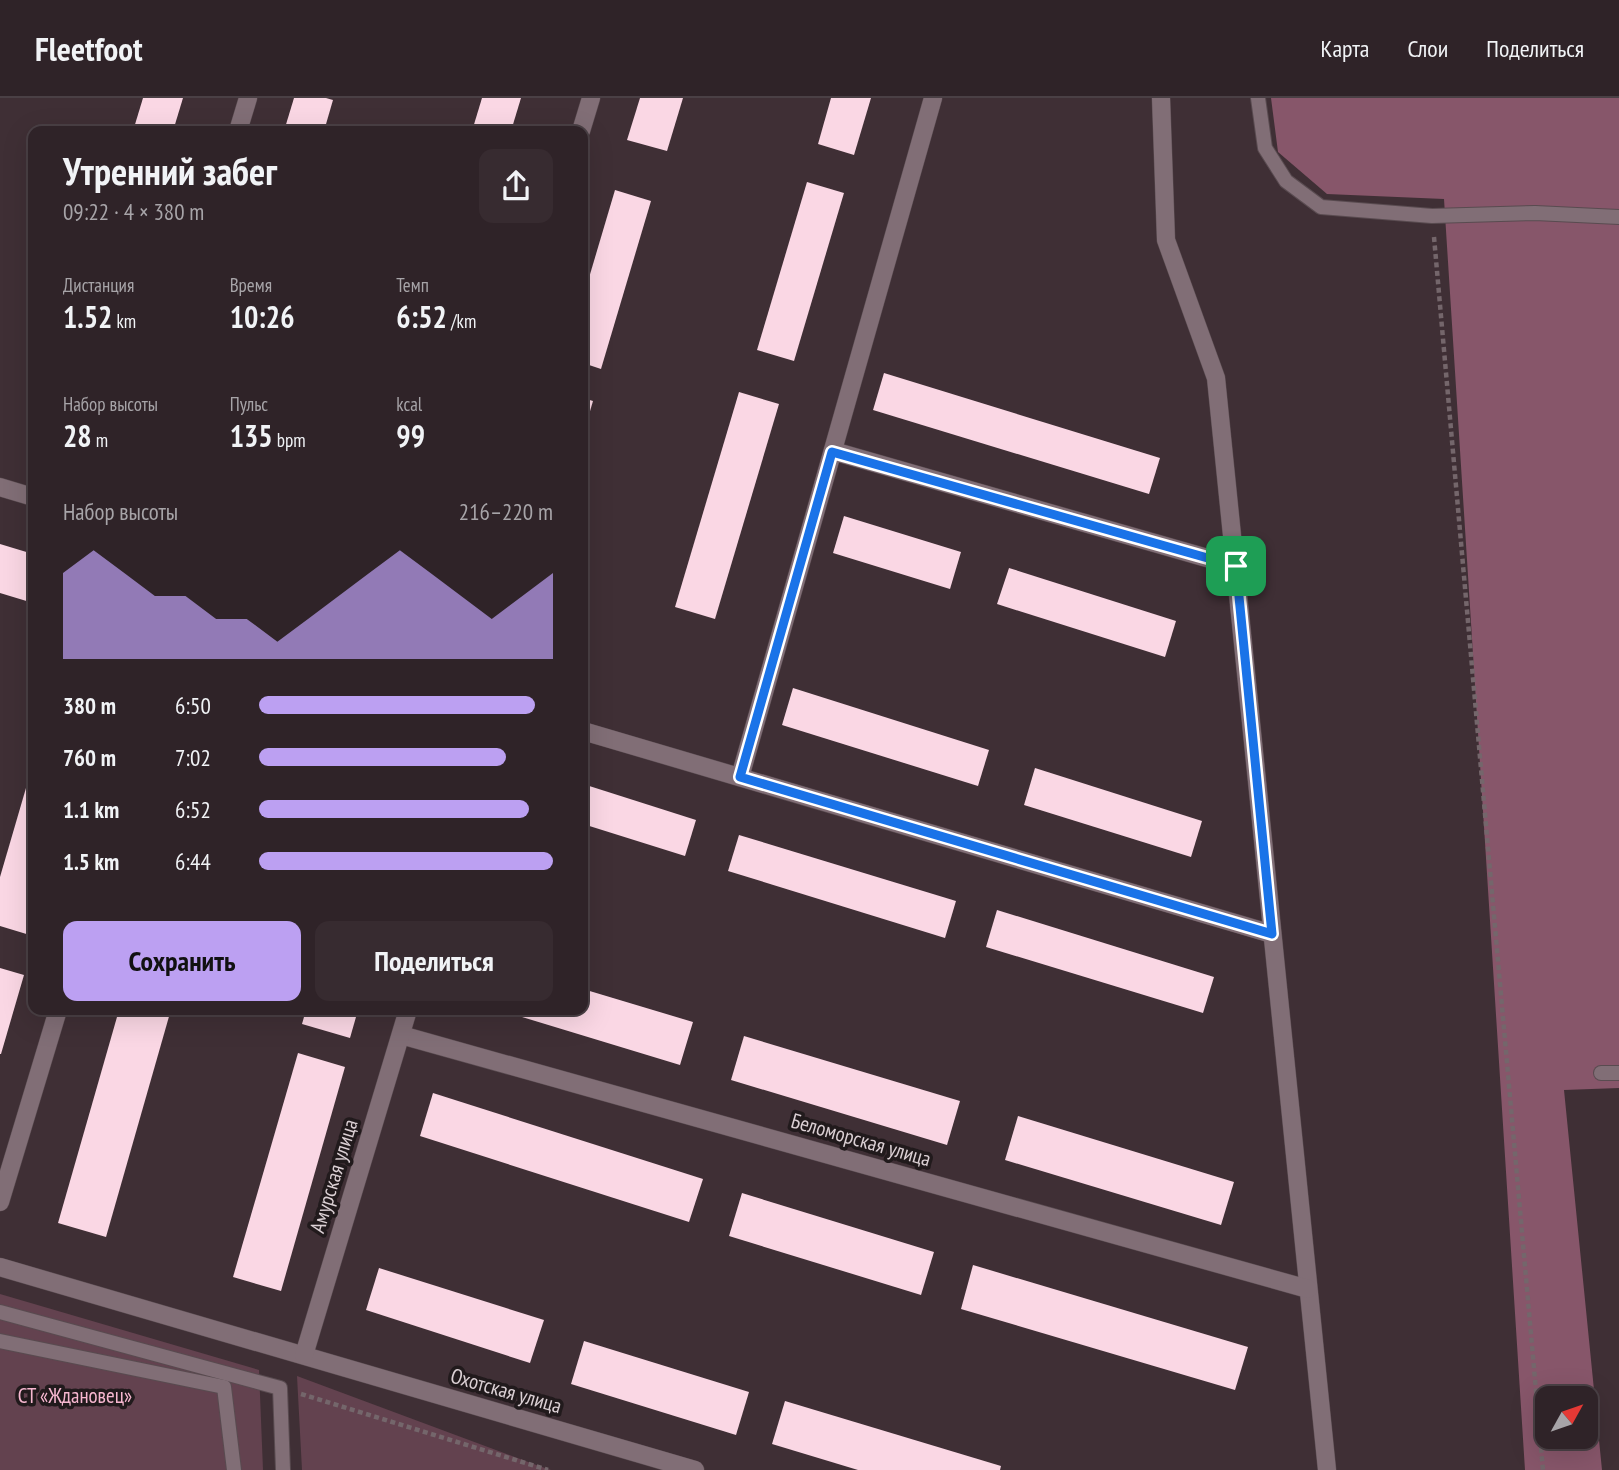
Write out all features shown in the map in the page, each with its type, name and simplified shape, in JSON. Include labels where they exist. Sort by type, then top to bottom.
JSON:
[{"type":"street","points":[[240,126],[248,98]]},
{"type":"street","points":[[583,126],[591,98]]},
{"type":"street","points":[[740,777],[933,98]]},
{"type":"street","points":[[1161,98],[1166,240],[1216,378],[1327,1470]]},
{"type":"street","points":[[832,452],[1236,566]]},
{"type":"street","points":[[0,487],[28,495]]},
{"type":"street","points":[[588,732],[1272,934]]},
{"type":"street","points":[[0,1202],[56,1015]]},
{"type":"street","name":"Амурская улица","points":[[304,1355],[407,1015]]},
{"type":"street","name":"Беломорская улица","points":[[401,1035],[1308,1289]]},
{"type":"street","name":"Охотская улица","points":[[0,1267],[695,1470]]},
{"type":"lane","points":[[1258,98],[1265,148],[1286,181],[1321,207],[1432,216],[1535,214],[1619,217]]},
{"type":"lane","points":[[1601,1073],[1619,1073]]},
{"type":"lane","points":[[0,1312],[281,1388],[283,1470]]},
{"type":"lane","points":[[0,1341],[224,1387],[234,1470]]},
{"type":"path","points":[[1432,216],[1543,1470]]},
{"type":"path","points":[[281,1388],[548,1470]]},
{"type":"green space","name":"СТ «Ждановец»","points":[[0,1294],[259,1370],[263,1470],[0,1470]]},
{"type":"green space","points":[[297,1376],[539,1466],[551,1470],[302,1470]]},
{"type":"shaded area","points":[[1271,98],[1619,98],[1619,1088],[1564,1090],[1594,1386],[1535,1386],[1535,1449],[1598,1449],[1598,1430],[1602,1470],[1525,1470],[1444,199],[1327,194],[1278,152]]},
{"type":"building","points":[[143,98],[183,98],[175,126],[135,126]]},
{"type":"building","points":[[294,98],[333,100],[325,126],[286,126]]},
{"type":"building","points":[[482,98],[521,98],[513,126],[474,126]]},
{"type":"building","points":[[640,98],[683,98],[667,151],[627,140]]},
{"type":"building","points":[[831,98],[871,98],[854,155],[818,144]]},
{"type":"building","points":[[807,182],[844,193],[794,361],[757,350]]},
{"type":"building","points":[[615,190],[651,201],[601,369],[588,365],[588,281]]},
{"type":"building","points":[[884,373],[1160,458],[1149,494],[873,410]]},
{"type":"building","points":[[739,392],[779,404],[715,619],[675,607]]},
{"type":"building","points":[[588,400],[593,401],[588,418]]},
{"type":"building","points":[[844,516],[961,552],[950,589],[833,553]]},
{"type":"building","points":[[0,544],[28,552],[28,601],[0,593]]},
{"type":"building","points":[[1009,568],[1176,621],[1165,657],[997,604]]},
{"type":"building","points":[[793,688],[989,750],[978,786],[782,725]]},
{"type":"building","points":[[1035,768],[1202,821],[1191,857],[1024,805]]},
{"type":"building","points":[[28,781],[28,934],[0,926],[0,877]]},
{"type":"building","points":[[588,786],[696,820],[685,856],[588,826]]},
{"type":"building","points":[[739,835],[956,901],[945,938],[728,871]]},
{"type":"building","points":[[997,910],[1214,977],[1203,1013],[986,947]]},
{"type":"building","points":[[0,968],[24,975],[1,1054],[0,1054]]},
{"type":"building","points":[[588,990],[693,1022],[680,1065],[515,1015],[588,1015]]},
{"type":"building","points":[[118,1015],[169,1015],[106,1237],[58,1223]]},
{"type":"building","points":[[305,1015],[357,1015],[350,1038],[302,1024]]},
{"type":"building","points":[[744,1036],[960,1101],[947,1145],[731,1080]]},
{"type":"building","points":[[298,1053],[345,1067],[281,1291],[233,1277]]},
{"type":"building","points":[[433,1093],[703,1179],[689,1222],[420,1136]]},
{"type":"building","points":[[1018,1116],[1234,1182],[1221,1225],[1005,1160]]},
{"type":"building","points":[[742,1193],[934,1252],[921,1295],[729,1236]]},
{"type":"building","points":[[973,1265],[1248,1347],[1235,1390],[961,1309]]},
{"type":"building","points":[[379,1268],[544,1320],[530,1363],[366,1310]]},
{"type":"building","points":[[584,1341],[749,1392],[736,1435],[571,1384]]},
{"type":"building","points":[[785,1401],[1001,1466],[1000,1470],[858,1470],[772,1444]]},
{"type":"route","points":[[832,452],[1236,566],[1272,934],[740,777],[832,452]]}]
